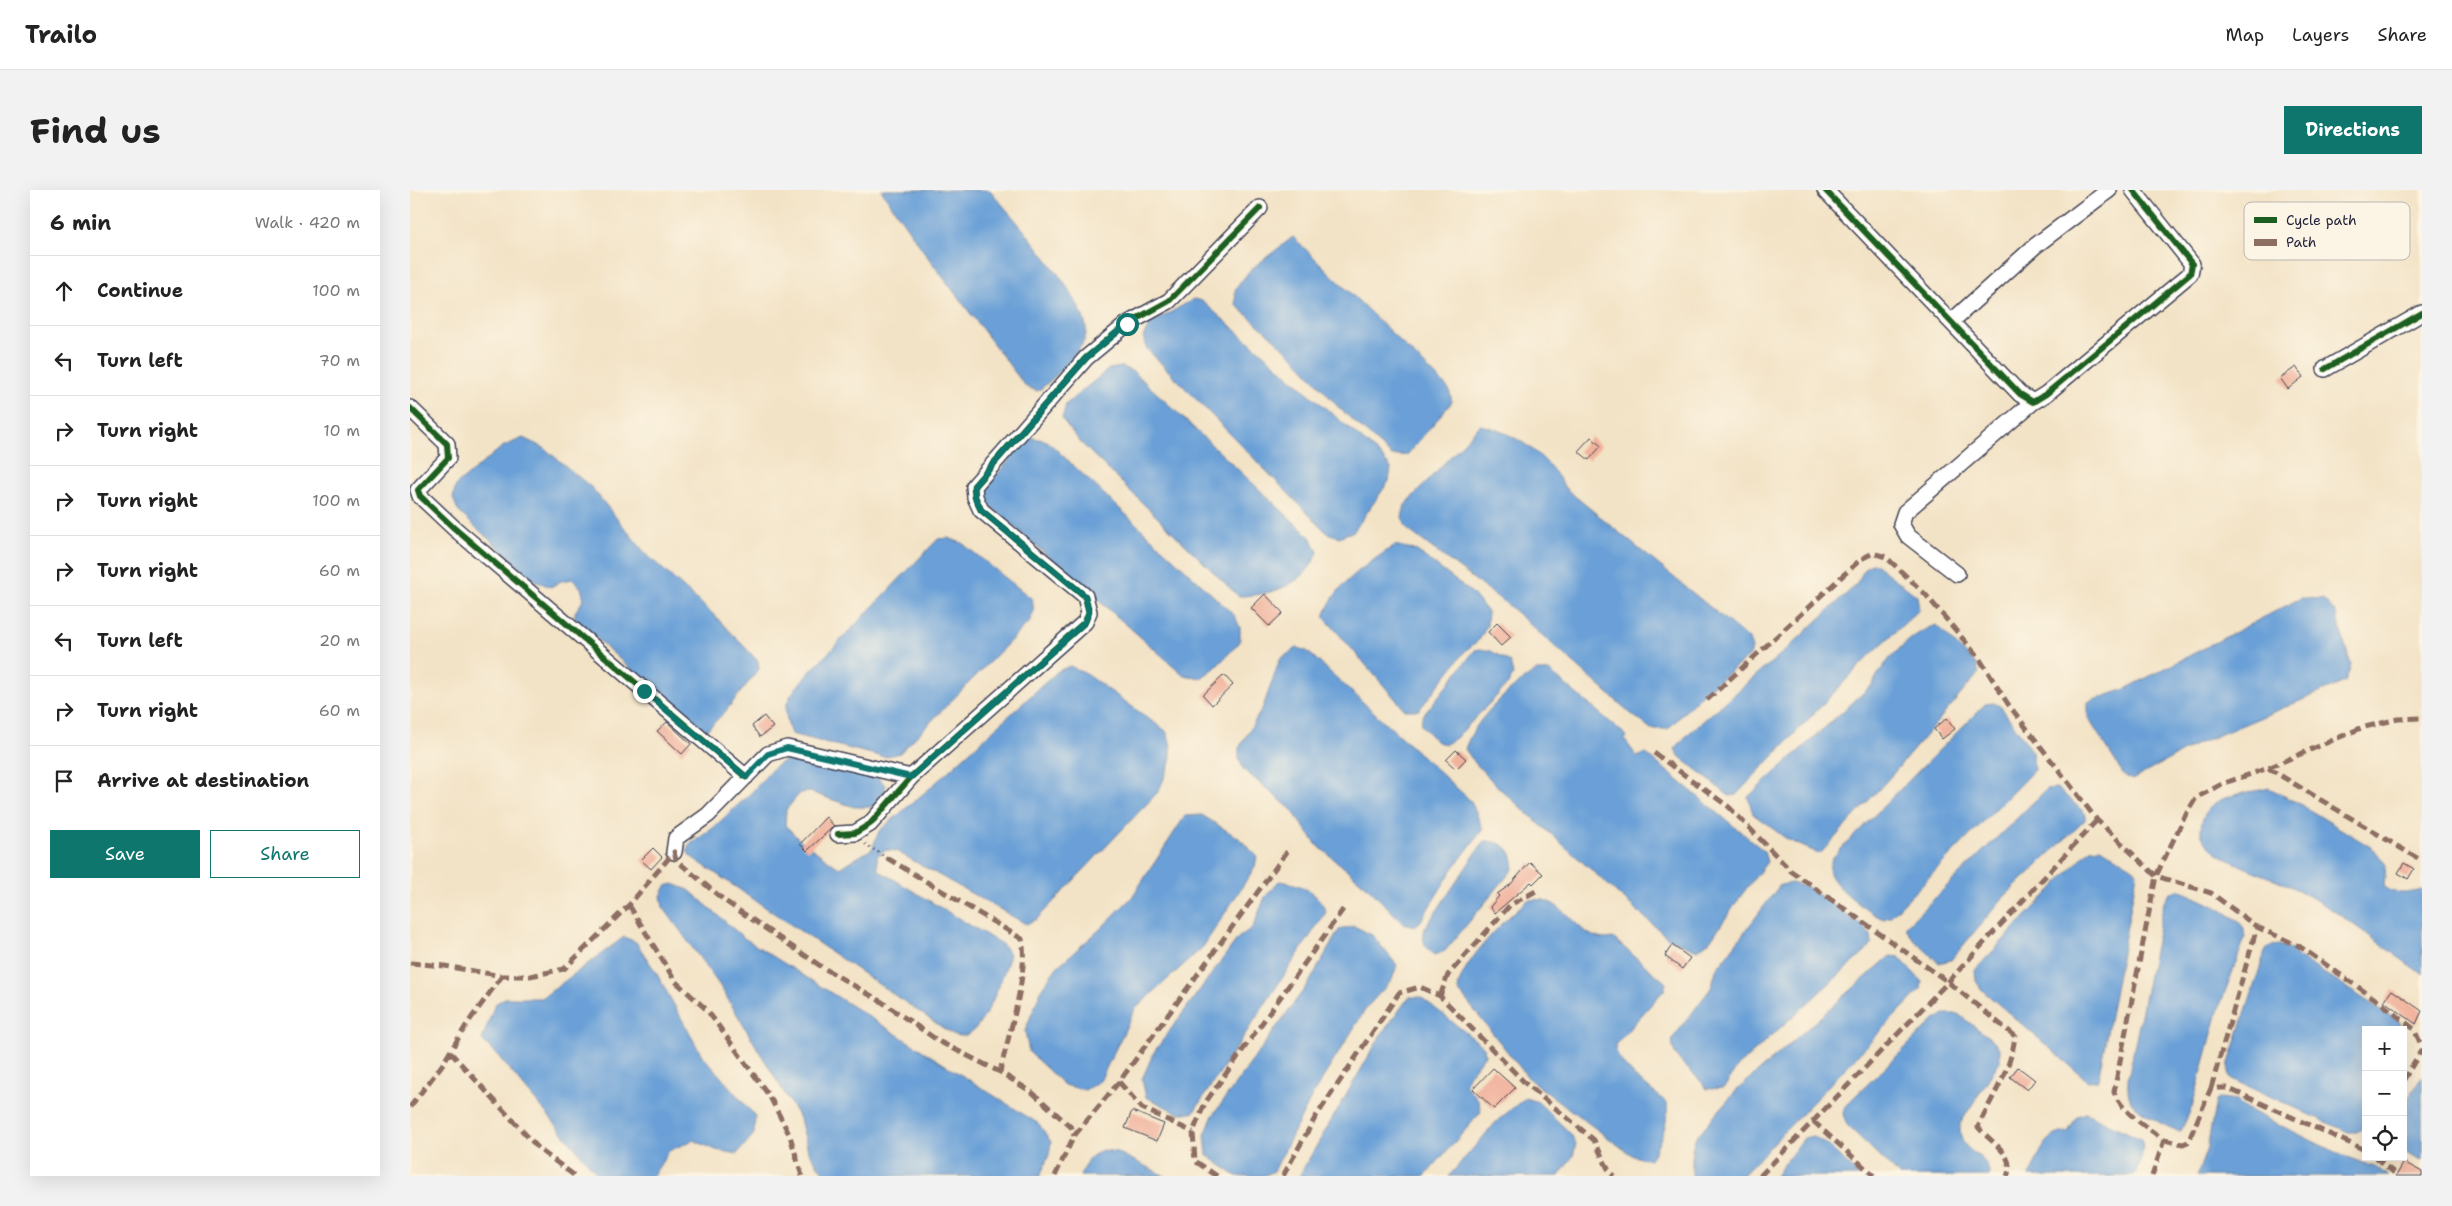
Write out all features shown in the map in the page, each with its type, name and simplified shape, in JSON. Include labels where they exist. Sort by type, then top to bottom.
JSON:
[{"type":"street","points":[[1825,190],[2020,394],[2033,402]]},
{"type":"street","points":[[1951,322],[2035,246],[2109,190]]},
{"type":"street","points":[[1957,574],[1908,536],[1901,524],[1905,512],[2033,402],[2046,394],[2190,274],[2192,264],[2132,190]]},
{"type":"street","points":[[838,834],[855,833],[870,824],[911,777],[1085,622],[1089,612],[1085,596],[981,510],[975,497],[974,486],[1086,358],[1127,324],[1169,301],[1260,208]]},
{"type":"street","points":[[2324,369],[2422,313]]},
{"type":"street","points":[[410,408],[446,444],[448,451],[448,458],[418,490],[420,496],[454,528],[746,777]]},
{"type":"street","points":[[674,852],[676,838],[708,815],[768,754],[787,748],[911,777]]},
{"type":"path","points":[[866,844],[887,858]]},
{"type":"water","points":[[881,190],[990,190],[1048,260],[1076,302],[1084,320],[1086,334],[1084,341],[1059,373],[1038,391],[1026,387],[927,256]]},
{"type":"water","points":[[1293,237],[1449,389],[1452,402],[1407,455],[1392,456],[1339,408],[1294,357],[1236,305],[1235,290],[1250,270]]},
{"type":"water","points":[[1194,299],[1202,301],[1380,455],[1391,468],[1389,481],[1354,531],[1339,537],[1327,533],[1147,349],[1143,337],[1150,324]]},
{"type":"water","points":[[1122,367],[1134,372],[1312,539],[1318,552],[1305,573],[1296,580],[1274,591],[1238,596],[1081,443],[1062,419],[1066,404],[1109,369]]},
{"type":"water","points":[[1480,425],[1506,433],[1529,447],[1558,476],[1565,488],[1749,639],[1752,648],[1750,656],[1702,694],[1668,729],[1651,729],[1629,712],[1508,605],[1407,529],[1402,517],[1405,505]]},
{"type":"water","points":[[1029,437],[1047,441],[1235,616],[1240,628],[1240,642],[1215,668],[1201,678],[1184,675],[988,504],[984,496],[990,483]]},
{"type":"water","points":[[523,438],[544,448],[592,488],[646,554],[715,616],[758,661],[759,669],[725,712],[707,730],[690,723],[575,619],[575,612],[584,599],[581,588],[573,579],[561,581],[551,587],[535,581],[458,511],[453,498],[456,485],[502,447]]},
{"type":"water","points":[[948,538],[962,543],[1032,599],[1034,611],[1030,621],[900,753],[884,757],[791,734],[786,716],[787,704],[789,698],[804,678],[938,539]]},
{"type":"water","points":[[1395,545],[1417,551],[1472,593],[1488,612],[1487,625],[1480,639],[1465,651],[1419,710],[1405,710],[1324,617],[1329,605],[1344,585],[1363,568]]},
{"type":"water","points":[[1874,563],[1917,596],[1919,610],[1867,658],[1736,795],[1729,796],[1679,756],[1675,749],[1688,734],[1788,648],[1855,586],[1866,567]]},
{"type":"water","points":[[2301,598],[2323,599],[2335,612],[2351,665],[2345,682],[2195,745],[2132,780],[2124,775],[2088,718],[2088,702],[2125,689]]},
{"type":"water","points":[[1936,625],[1976,664],[1979,673],[1891,776],[1820,854],[1788,840],[1753,814],[1748,797],[1873,684],[1883,667],[1899,649],[1927,628]]},
{"type":"water","points":[[1297,648],[1307,651],[1471,801],[1483,829],[1452,870],[1420,922],[1414,926],[1403,923],[1365,885],[1316,844],[1291,809],[1243,769],[1239,758],[1239,748],[1263,707],[1280,659]]},
{"type":"water","points":[[1475,650],[1491,651],[1510,662],[1513,674],[1509,683],[1456,738],[1446,744],[1437,742],[1421,725],[1422,717]]},
{"type":"water","points":[[1070,666],[1088,675],[1166,731],[1171,747],[1171,755],[1168,769],[1158,792],[1037,919],[1026,924],[896,851],[885,850],[877,856],[878,870],[1003,945],[1010,955],[991,1003],[977,1027],[969,1034],[958,1036],[946,1030],[690,856],[687,851],[689,845],[713,828],[752,792],[775,766],[789,758],[810,758],[876,775],[885,785],[885,794],[872,807],[854,807],[810,792],[800,793],[786,810],[785,825],[800,840],[839,868],[872,849],[879,831],[930,788],[1058,671]]},
{"type":"water","points":[[1536,671],[1549,671],[1627,736],[1625,740],[1637,757],[1645,753],[1764,851],[1767,862],[1710,941],[1697,950],[1668,938],[1499,788],[1474,762],[1465,749],[1477,726],[1494,705],[1515,686]]},
{"type":"water","points":[[1994,703],[2001,707],[2033,752],[2034,770],[1891,916],[1884,919],[1878,916],[1853,899],[1833,879],[1829,870],[1832,858],[1985,704]]},
{"type":"water","points":[[2057,788],[2085,813],[2085,820],[2002,899],[1951,960],[1939,963],[1914,940],[1905,927],[2047,789]]},
{"type":"water","points":[[2269,788],[2298,803],[2374,849],[2386,865],[2384,886],[2388,889],[2402,893],[2422,890],[2422,974],[2316,900],[2279,881],[2245,868],[2210,847],[2203,838],[2201,829],[2203,817],[2209,808],[2226,798]]},
{"type":"water","points":[[1202,815],[1240,839],[1257,856],[1255,867],[1203,947],[1135,1009],[1100,1081],[1085,1090],[1064,1085],[1029,1052],[1025,1031],[1042,988],[1057,967],[1098,931],[1132,897],[1185,816]]},
{"type":"water","points":[[1484,841],[1490,841],[1506,848],[1512,856],[1513,869],[1445,951],[1435,955],[1425,944],[1423,937],[1425,928]]},
{"type":"water","points":[[2101,848],[2132,867],[2137,873],[2098,1080],[2088,1081],[1982,990],[1976,981],[1975,970],[2090,849]]},
{"type":"water","points":[[1279,881],[1301,886],[1319,899],[1326,912],[1193,1113],[1178,1113],[1146,1097],[1142,1079],[1154,1052],[1238,938],[1253,927],[1265,897]]},
{"type":"water","points":[[1791,883],[1808,887],[1864,927],[1871,935],[1872,945],[1738,1066],[1724,1088],[1707,1089],[1679,1059],[1673,1046],[1673,1038],[1711,988],[1716,970],[1780,885]]},
{"type":"water","points":[[673,884],[689,890],[744,938],[1039,1124],[1051,1142],[1049,1155],[1040,1176],[828,1176],[819,1167],[808,1150],[800,1119],[720,986],[663,907],[661,896],[666,886]]},
{"type":"water","points":[[2178,890],[2223,911],[2239,922],[2243,927],[2245,938],[2219,1008],[2192,1107],[2181,1131],[2162,1124],[2140,1110],[2131,1101],[2128,1087],[2128,1078],[2164,902],[2169,894]]},
{"type":"water","points":[[1528,900],[1544,900],[1553,904],[1593,936],[1603,939],[1613,938],[1666,983],[1664,990],[1615,1045],[1621,1061],[1627,1069],[1667,1103],[1665,1126],[1650,1160],[1633,1156],[1530,1080],[1458,990],[1460,979],[1475,955],[1497,929]]},
{"type":"water","points":[[1354,926],[1372,935],[1397,965],[1392,980],[1367,1007],[1313,1094],[1274,1171],[1263,1176],[1236,1176],[1207,1155],[1205,1135],[1213,1115],[1310,981],[1339,930]]},
{"type":"water","points":[[624,937],[636,942],[657,974],[701,1054],[755,1116],[754,1134],[737,1154],[716,1150],[693,1140],[669,1151],[653,1176],[599,1176],[499,1057],[482,1040],[495,1004],[505,998],[542,998]]},
{"type":"water","points":[[2280,945],[2294,951],[2297,956],[2400,1022],[2401,1026],[2362,1026],[2362,1129],[2357,1132],[2348,1132],[2230,1078],[2228,1066],[2266,949],[2270,946]]},
{"type":"water","points":[[1890,956],[1899,957],[1922,982],[1921,989],[1742,1176],[1692,1176],[1692,1150],[1696,1137],[1736,1091]]},
{"type":"water","points":[[1409,997],[1421,997],[1484,1047],[1485,1055],[1470,1074],[1465,1085],[1478,1099],[1481,1112],[1425,1176],[1299,1176],[1381,1035]]},
{"type":"water","points":[[1944,1014],[1958,1014],[1995,1042],[2000,1050],[2000,1061],[1960,1124],[1964,1143],[1985,1162],[1989,1176],[1900,1176],[1847,1125],[1843,1114],[1845,1106],[1932,1022]]},
{"type":"water","points":[[2422,1076],[2422,1160],[2407,1153],[2407,1100]]},
{"type":"water","points":[[1525,1098],[1538,1102],[1571,1134],[1576,1144],[1573,1156],[1559,1176],[1449,1176],[1497,1121]]},
{"type":"water","points":[[2220,1098],[2236,1100],[2243,1107],[2341,1155],[2375,1167],[2389,1176],[2197,1176],[2207,1148],[2216,1101]]},
{"type":"water","points":[[2086,1113],[2141,1139],[2143,1149],[2134,1176],[2029,1176],[2043,1147],[2048,1141],[2060,1133],[2068,1132],[2077,1116]]},
{"type":"water","points":[[1813,1136],[1829,1146],[1859,1176],[1775,1176],[1804,1138]]},
{"type":"water","points":[[1102,1150],[1117,1152],[1165,1176],[1080,1176],[1088,1159]]},
{"type":"building","points":[[2296,367],[2303,377],[2288,389],[2280,378]]},
{"type":"building","points":[[1591,437],[1601,446],[1589,460],[1578,451]]},
{"type":"building","points":[[1265,594],[1283,613],[1269,626],[1251,608]]},
{"type":"building","points":[[1497,623],[1511,637],[1501,646],[1488,632]]},
{"type":"building","points":[[1224,675],[1233,685],[1212,705],[1203,695]]},
{"type":"building","points":[[764,716],[773,727],[760,737],[752,726]]},
{"type":"building","points":[[1947,718],[1955,729],[1942,739],[1934,729]]},
{"type":"building","points":[[667,722],[691,744],[682,754],[657,731]]},
{"type":"building","points":[[1456,750],[1466,759],[1456,769],[1446,760]]},
{"type":"building","points":[[826,817],[834,826],[807,851],[800,844]]},
{"type":"building","points":[[653,848],[662,857],[651,869],[641,860]]},
{"type":"building","points":[[1530,862],[1543,874],[1495,913],[1490,907],[1499,896],[1497,894],[1510,885]]},
{"type":"building","points":[[2404,863],[2414,869],[2408,879],[2398,873]]},
{"type":"building","points":[[1672,945],[1690,958],[1682,969],[1665,956]]},
{"type":"building","points":[[2392,990],[2422,1011],[2416,1024],[2384,1001]]},
{"type":"building","points":[[2018,1067],[2035,1080],[2027,1090],[2010,1077]]},
{"type":"building","points":[[1493,1068],[1515,1088],[1494,1109],[1473,1089]]},
{"type":"building","points":[[1132,1111],[1164,1124],[1157,1141],[1125,1128]]},
{"type":"building","points":[[2404,1162],[2422,1172],[2422,1176],[2396,1176]]},
{"type":"marked path","points":[[1707,700],[1861,559],[1873,553],[1886,557],[1926,595],[1979,658],[2008,704],[2097,820],[2156,876],[2211,893],[2257,927]]},
{"type":"marked path","points":[[2152,1176],[2164,1140],[2129,1113],[2114,1092],[2156,876],[2185,816],[2196,798],[2222,784],[2268,768],[2361,728],[2398,719],[2422,718]]},
{"type":"marked path","points":[[1654,753],[1729,807],[1791,871],[1948,982],[2015,1036],[2010,1061],[1978,1127],[2005,1155],[2009,1168],[2007,1176]]},
{"type":"marked path","points":[[2268,768],[2422,861]]},
{"type":"marked path","points":[[1760,1176],[1948,982],[2097,820]]},
{"type":"marked path","points":[[1055,1176],[1074,1136],[1119,1082],[1289,849]]},
{"type":"marked path","points":[[410,963],[445,966],[502,976],[530,976],[564,969],[629,905],[674,852],[676,860],[725,901],[822,967],[882,1002],[940,1042],[1000,1072],[1033,1093],[1072,1128],[1074,1136]]},
{"type":"marked path","points":[[887,858],[1022,939],[1023,969],[1000,1072]]},
{"type":"marked path","points":[[1440,996],[1448,975],[1510,905],[1538,890]]},
{"type":"marked path","points":[[629,905],[675,981],[707,1010],[770,1097],[790,1136],[802,1176]]},
{"type":"marked path","points":[[1217,1176],[1195,1161],[1193,1132],[1205,1103],[1344,908]]},
{"type":"marked path","points":[[2211,1088],[2257,927],[2299,946],[2381,1003],[2414,1029],[2422,1047]]},
{"type":"marked path","points":[[410,1107],[442,1065],[467,1024],[502,976]]},
{"type":"marked path","points":[[1283,1176],[1315,1118],[1399,993],[1420,987],[1440,996],[1526,1084],[1594,1140],[1610,1173],[1614,1176]]},
{"type":"marked path","points":[[2407,1074],[2422,1049]]},
{"type":"marked path","points":[[450,1052],[540,1150],[575,1176]]},
{"type":"marked path","points":[[1119,1082],[1142,1108],[1193,1132]]},
{"type":"marked path","points":[[2164,1140],[2183,1144],[2188,1142],[2211,1088],[2227,1088],[2362,1149]]},
{"type":"marked path","points":[[1813,1121],[1874,1176]]},
{"type":"marked path","points":[[2380,1161],[2398,1176]]},
{"type":"cycle path","points":[[1825,190],[2020,394],[2033,402],[2046,394],[2190,274],[2192,264],[2133,190]]},
{"type":"cycle path","points":[[838,834],[855,833],[870,824],[911,777],[1085,622],[1089,612],[1085,596],[981,510],[975,497],[974,486],[1086,358],[1127,324],[1169,301],[1260,208]]},
{"type":"cycle path","points":[[2325,369],[2422,313]]},
{"type":"cycle path","points":[[410,408],[447,444],[448,458],[418,490],[420,496],[454,528],[746,777]]},
{"type":"route","points":[[644,691],[746,777],[768,754],[787,748],[808,751],[911,777],[1085,622],[1089,612],[1085,596],[981,510],[975,497],[974,486],[1086,358],[1127,324]]}]
